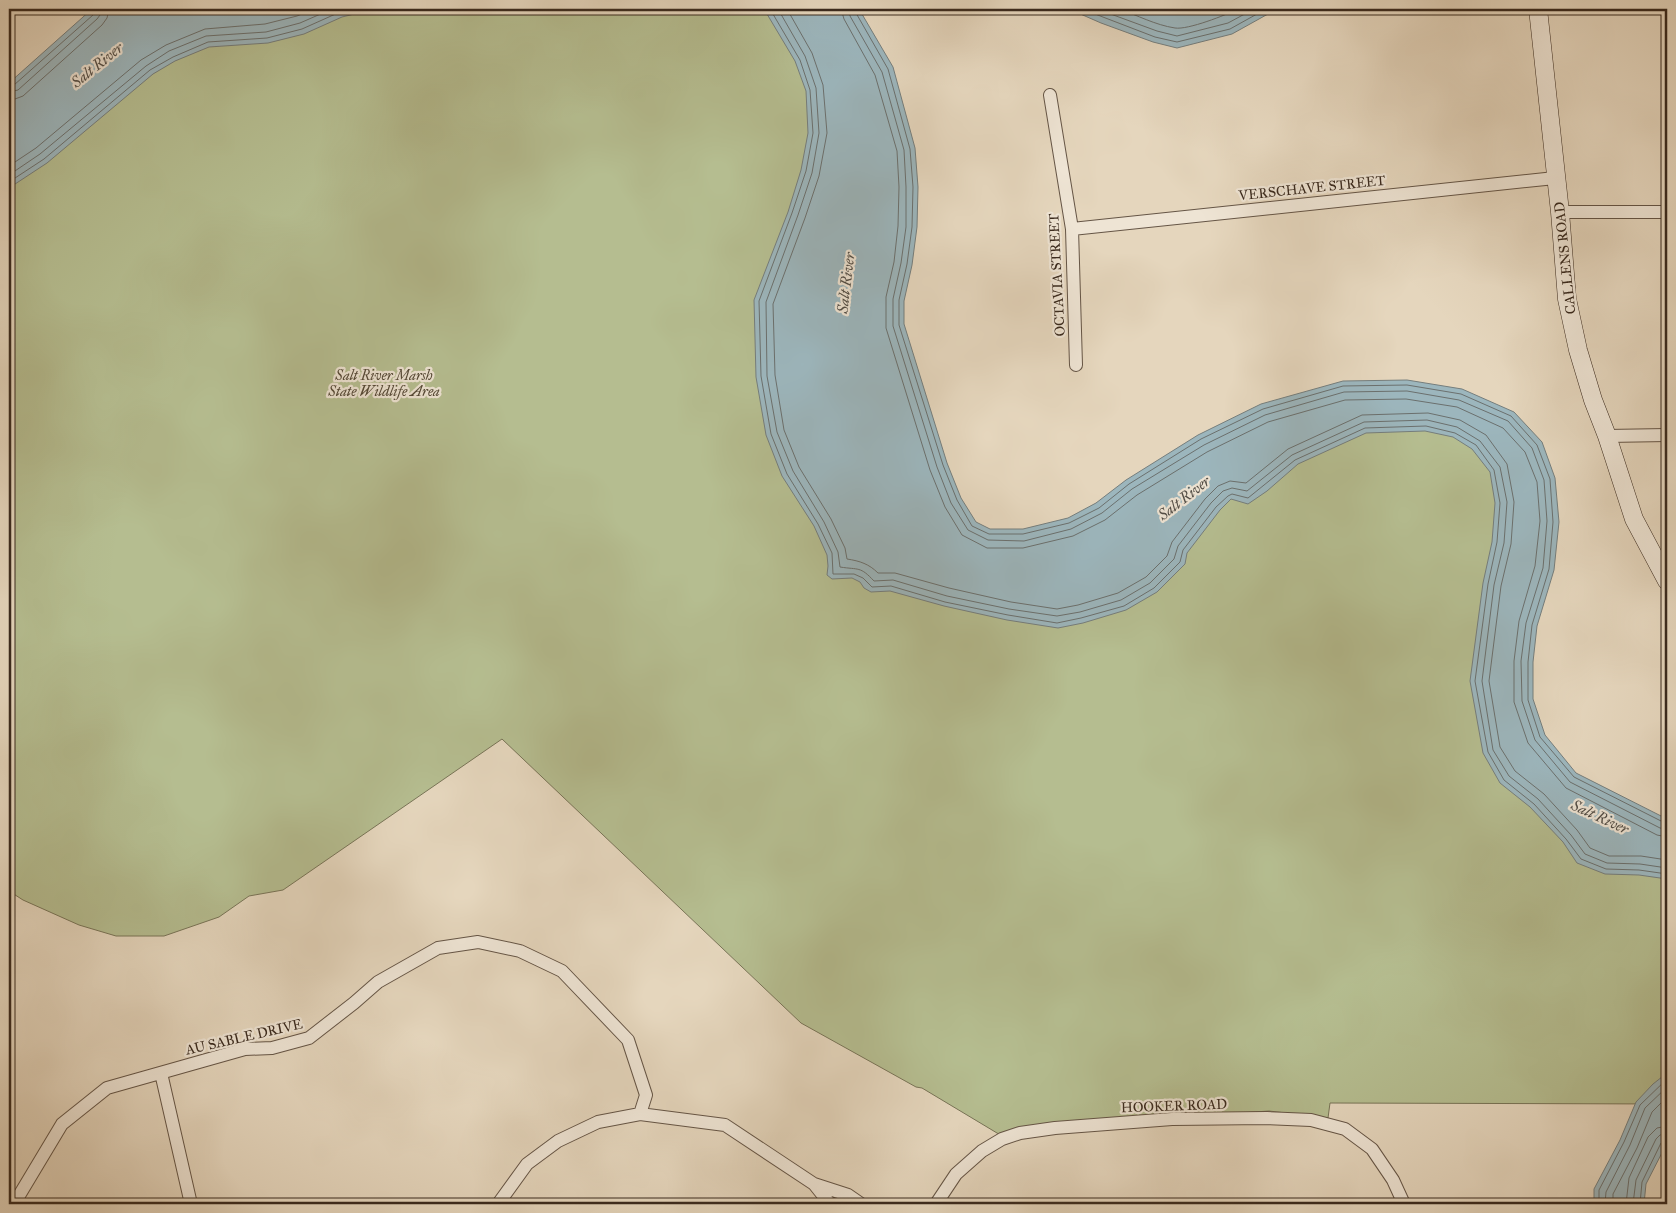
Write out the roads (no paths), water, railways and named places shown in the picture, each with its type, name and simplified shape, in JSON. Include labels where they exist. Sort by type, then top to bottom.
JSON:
[{"type":"street","name":"CALLENS ROAD","points":[[1538,9],[1560,212],[1566,299],[1578,350],[1593,400],[1607,436],[1634,519],[1667,581]]},
{"type":"street","name":"OCTAVIA STREET","points":[[1050,94],[1072,229],[1076,365]]},
{"type":"street","name":"VERSCHAVE STREET","points":[[1072,229],[1555,178]]},
{"type":"street","points":[[1560,212],[1667,212]]},
{"type":"street","points":[[1607,436],[1667,435]]},
{"type":"street","name":"AU SABLE DRIVE","points":[[14,1204],[62,1124],[107,1088],[245,1049],[272,1048],[310,1038],[378,982],[438,948],[478,942],[520,952],[562,971],[628,1040],[646,1095],[640,1114]]},
{"type":"street","points":[[161,1073],[192,1204]]},
{"type":"street","points":[[498,1204],[526,1164],[558,1140],[598,1122],[640,1114],[725,1125],[814,1184],[848,1195],[861,1204]]},
{"type":"street","name":"HOOKER ROAD","points":[[936,1204],[956,1174],[982,1151],[1002,1139],[1020,1133],[1055,1128],[1172,1119],[1267,1118],[1311,1120],[1345,1129],[1372,1149],[1393,1180],[1404,1204]]},
{"type":"street","points":[[814,1184],[830,1204]]},
{"type":"water","name":"Salt River","points":[[92,9],[375,9],[342,17],[304,34],[268,43],[209,47],[175,61],[153,74],[47,163],[9,188],[9,83]]},
{"type":"water","name":"Salt River","points":[[764,9],[859,9],[893,67],[915,148],[918,187],[917,227],[912,265],[904,301],[904,324],[947,463],[961,498],[976,522],[990,529],[1023,529],[1068,518],[1096,503],[1126,480],[1198,435],[1261,404],[1343,381],[1407,380],[1462,389],[1514,412],[1542,442],[1555,478],[1559,522],[1554,570],[1537,626],[1533,662],[1533,699],[1545,735],[1576,773],[1667,819],[1667,879],[1639,875],[1605,874],[1577,863],[1563,842],[1530,807],[1500,783],[1483,753],[1470,681],[1483,583],[1492,542],[1495,503],[1490,472],[1472,449],[1453,437],[1425,431],[1366,433],[1298,464],[1267,491],[1248,504],[1231,499],[1220,510],[1187,553],[1185,564],[1157,592],[1126,610],[1083,623],[1058,628],[1007,620],[944,606],[890,591],[871,592],[864,588],[860,582],[852,578],[832,579],[827,575],[827,555],[814,526],[782,476],[766,435],[756,377],[754,300],[788,212],[801,170],[808,133],[806,91],[795,61]]},
{"type":"water","points":[[1069,9],[1277,9],[1232,34],[1177,48],[1153,42]]},
{"type":"water","points":[[1667,1073],[1667,1143],[1646,1184],[1644,1204],[1594,1204],[1594,1189],[1620,1140],[1636,1102],[1653,1084]]},
{"type":"park label","name":"Salt River Marsh State Wildlife Area","points":[[384,384]]}]
